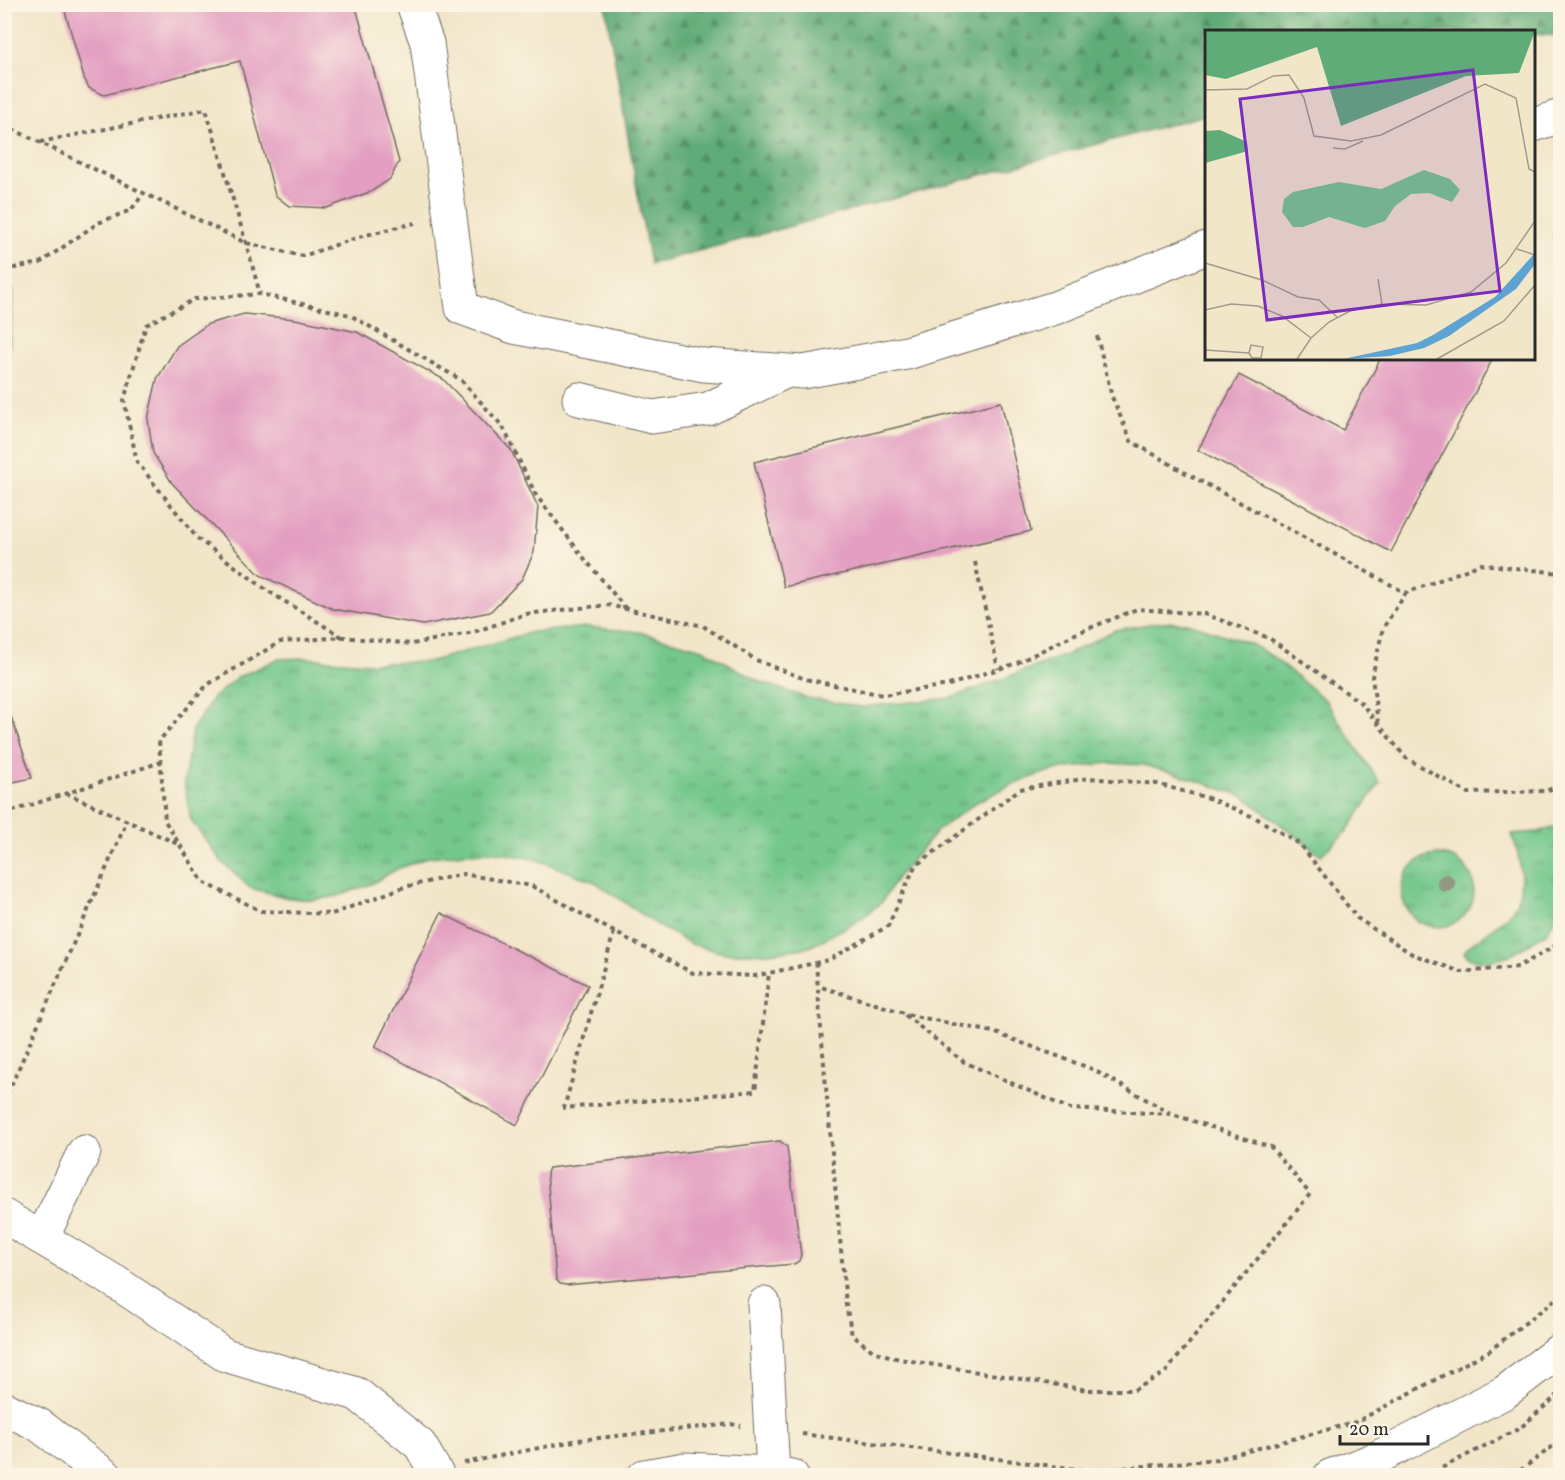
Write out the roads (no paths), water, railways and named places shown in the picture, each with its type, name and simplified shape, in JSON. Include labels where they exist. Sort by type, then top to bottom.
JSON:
[{"type":"street","points":[[414,4],[427,43],[462,308],[514,327],[704,366],[803,372],[907,353],[1056,308],[1205,248]]},
{"type":"street","points":[[1535,124],[1560,116]]},
{"type":"street","points":[[579,399],[652,417],[708,409],[787,371]]},
{"type":"street","points":[[42,1238],[84,1152]]},
{"type":"street","points":[[4,1215],[117,1283],[225,1355],[357,1394],[420,1445],[436,1474]]},
{"type":"street","points":[[644,1476],[685,1469],[783,1474],[771,1430],[764,1304]]},
{"type":"street","points":[[1330,1476],[1371,1461],[1505,1392],[1560,1350]]},
{"type":"street","points":[[4,1408],[39,1425],[106,1476]]}]
